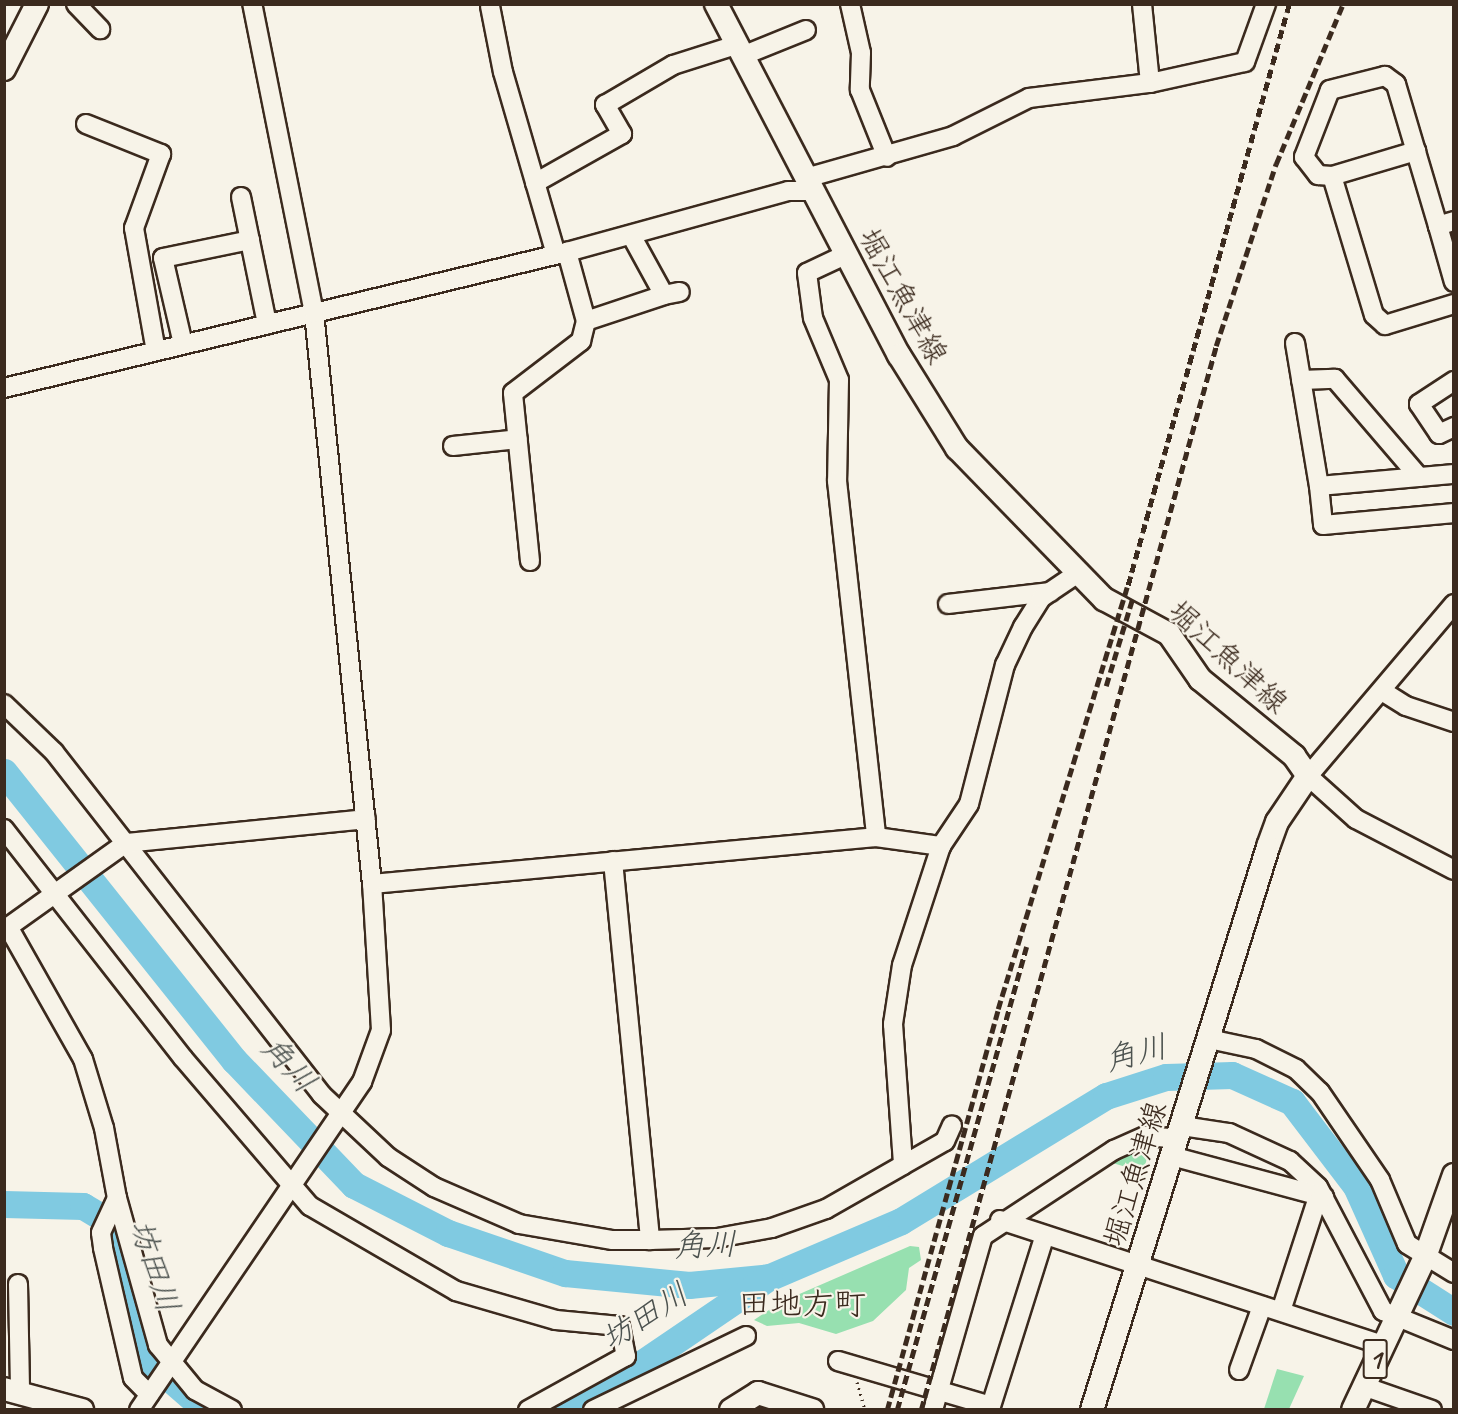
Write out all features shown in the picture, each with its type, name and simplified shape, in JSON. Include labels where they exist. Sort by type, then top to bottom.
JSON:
[{"type":"main road","points":[[4,69],[37,4]]},
{"type":"main road","name":"堀江魚津線","points":[[716,4],[845,255],[957,448],[1116,609],[1168,634],[1200,679],[1294,756],[1308,776],[1268,847],[1092,1410]]},
{"type":"main road","name":"1","points":[[1353,1410],[1423,1260],[1452,1187]]},
{"type":"main road","points":[[731,1410],[758,1393],[812,1410]]},
{"type":"main road","points":[[9,1394],[82,1410]]},
{"type":"street","points":[[76,4],[100,29]]},
{"type":"street","points":[[117,1198],[101,1233],[103,1248],[133,1378],[147,1397],[362,1082],[381,1030],[366,819],[314,313],[252,4]]},
{"type":"street","points":[[850,4],[861,53],[860,90],[887,157]]},
{"type":"street","points":[[1142,4],[1150,83]]},
{"type":"street","points":[[4,388],[561,253],[788,191],[952,136],[1029,98],[1150,83],[1245,62],[1266,4]]},
{"type":"street","points":[[490,6],[535,183],[586,321],[582,341],[513,393],[530,561]]},
{"type":"street","points":[[535,183],[622,134],[604,105],[673,65],[739,50],[806,30]]},
{"type":"street","points":[[1416,152],[1332,176],[1318,175],[1304,157],[1330,90],[1384,76],[1396,84],[1416,152],[1446,224],[1454,282]]},
{"type":"street","points":[[86,124],[161,154],[134,228],[156,351]]},
{"type":"street","points":[[1332,176],[1374,315],[1385,325],[1454,304]]},
{"type":"street","points":[[241,197],[267,324]]},
{"type":"street","points":[[586,321],[672,293],[631,235]]},
{"type":"street","points":[[183,344],[163,258],[250,240]]},
{"type":"street","points":[[845,255],[807,273],[813,318],[838,380],[837,481],[876,837]]},
{"type":"street","points":[[1295,343],[1319,486],[1323,525],[1454,513]]},
{"type":"street","points":[[1301,380],[1335,379],[1419,477]]},
{"type":"street","points":[[1454,381],[1419,404],[1439,434],[1454,427]]},
{"type":"street","points":[[453,446],[518,439]]},
{"type":"street","points":[[1319,486],[1454,474]]},
{"type":"street","points":[[903,1165],[893,1024],[902,965],[941,846],[969,804],[1005,665],[1023,627],[1050,592],[1078,573]]},
{"type":"street","points":[[948,604],[1050,592]]},
{"type":"street","points":[[1454,604],[1308,776],[1356,819],[1454,870]]},
{"type":"street","points":[[1382,691],[1406,706],[1454,723]]},
{"type":"street","points":[[4,704],[54,752],[122,845],[339,1115],[388,1157],[469,1204],[560,1233],[650,1240],[717,1238],[772,1228],[826,1209],[945,1141],[952,1125]]},
{"type":"street","points":[[232,1410],[195,1390],[169,1365],[148,1318],[83,1059],[7,930],[122,845],[366,819]]},
{"type":"street","points":[[4,829],[291,1186],[348,1233],[456,1291],[556,1320],[620,1326],[626,1356],[528,1410]]},
{"type":"street","points":[[372,884],[876,837],[941,846]]},
{"type":"street","points":[[614,861],[650,1240]]},
{"type":"street","points":[[1206,1048],[1256,1049],[1296,1069],[1320,1092],[1380,1180],[1407,1244],[1423,1260],[1454,1273]]},
{"type":"street","points":[[1179,1135],[1324,1197]]},
{"type":"street","points":[[936,1401],[983,1236],[1000,1220],[1146,1136],[1179,1135],[1260,1143],[1307,1174],[1324,1197],[1383,1311],[1399,1314],[1454,1340]]},
{"type":"street","points":[[1281,1311],[1316,1203],[1324,1197]]},
{"type":"street","points":[[1000,1220],[1382,1345]]},
{"type":"street","points":[[845,1363],[936,1401],[997,1408],[1045,1235]]},
{"type":"street","points":[[9,1394],[18,1284]]},
{"type":"street","points":[[1239,1370],[1262,1306]]},
{"type":"street","points":[[593,1410],[746,1336]]},
{"type":"street","points":[[1363,1386],[1432,1410]]},
{"type":"path","points":[[845,1363],[865,1410]]},
{"type":"green space","points":[[1154,1135],[1143,1172],[1099,1159]]},
{"type":"green space","points":[[910,1246],[919,1247],[921,1260],[909,1268],[906,1290],[873,1321],[836,1334],[799,1323],[767,1326],[754,1320],[781,1302]]},
{"type":"green space","points":[[1277,1369],[1304,1376],[1289,1409],[1264,1409]]},
{"type":"waterway","name":"角川","points":[[4,772],[234,1060],[354,1185],[448,1233],[565,1273],[689,1285],[770,1277],[901,1221],[1106,1096],[1166,1077],[1232,1075],[1292,1102],[1356,1186],[1396,1275],[1454,1312]]},
{"type":"waterway","name":"坊田川","points":[[4,1204],[83,1206],[108,1221],[151,1362],[206,1410]]},
{"type":"waterway","name":"坊田川","points":[[552,1410],[638,1366],[769,1277]]},
{"type":"railway","points":[[887,1410],[998,1009],[1128,585],[1289,4]]},
{"type":"railway","points":[[921,1410],[1216,346],[1276,164],[1343,4]]},
{"type":"railway","points":[[1106,686],[1132,600]]},
{"type":"railway","points":[[897,1410],[1026,947]]},
{"type":"district","name":"田地方町","points":[[802,1304]]}]
